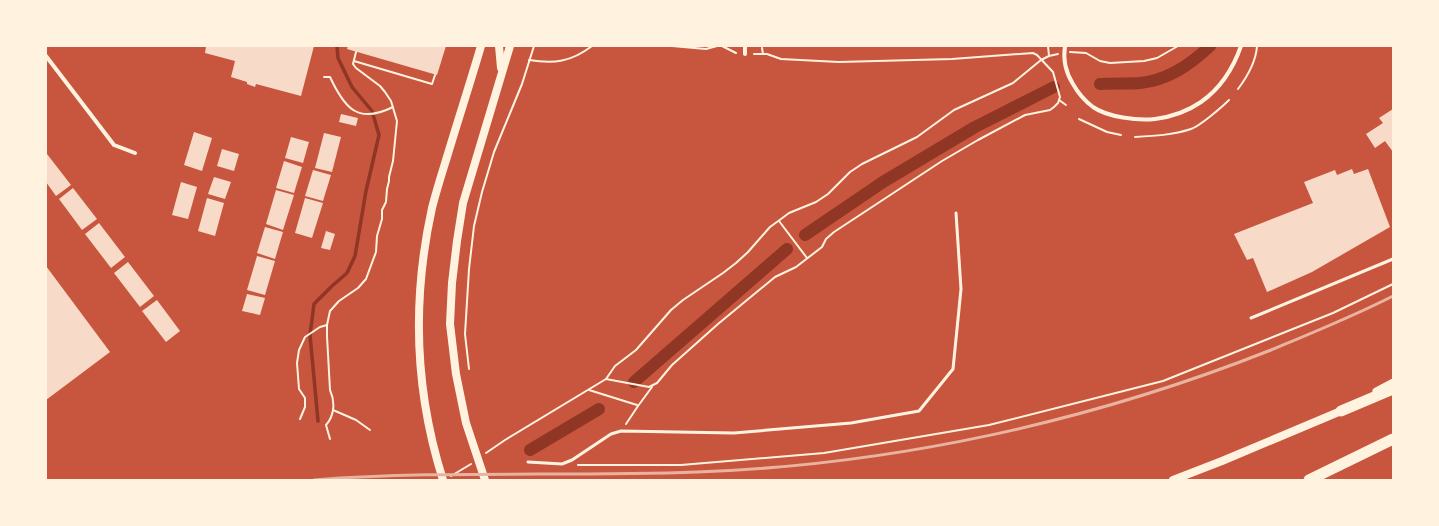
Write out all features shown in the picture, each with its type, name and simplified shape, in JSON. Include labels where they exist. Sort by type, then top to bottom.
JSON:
[{"type":"highway","points":[[1341,411],[1393,389]]},
{"type":"highway","points":[[1309,480],[1393,439]]},
{"type":"main road","points":[[444,479],[428,424],[421,374],[418,339],[422,264],[428,224],[437,188],[481,46]]},
{"type":"main road","points":[[499,46],[502,72]]},
{"type":"main road","points":[[485,480],[466,423],[456,374],[450,324],[452,283],[457,241],[464,203],[510,46]]},
{"type":"main road","points":[[1173,480],[1341,411]]},
{"type":"street","points":[[745,46],[745,54]]},
{"type":"street","points":[[1065,46],[1064,60],[1070,80],[1077,92],[1094,108],[1128,118],[1155,119],[1187,110],[1212,93],[1229,73],[1241,46]]},
{"type":"street","points":[[46,56],[114,145],[135,153]]},
{"type":"street","points":[[1341,411],[1393,382]]},
{"type":"lane","points":[[528,462],[559,464],[572,460],[611,434],[621,431],[734,433],[851,423],[918,411],[953,369],[961,289],[956,213]]},
{"type":"lane","points":[[1251,318],[1393,259]]},
{"type":"path","points":[[469,369],[465,334],[469,269],[474,226],[494,152],[522,84],[534,46]]},
{"type":"path","points":[[529,60],[545,62],[568,60],[592,46]]},
{"type":"path","points":[[672,46],[706,49],[717,46]]},
{"type":"path","points":[[722,46],[736,53]]},
{"type":"path","points":[[1048,46],[1049,56]]},
{"type":"path","points":[[1072,52],[1086,53],[1100,61],[1110,63],[1144,61],[1157,58],[1178,46]]},
{"type":"path","points":[[1238,89],[1244,82],[1252,65],[1257,46]]},
{"type":"path","points":[[762,48],[763,54]]},
{"type":"path","points":[[330,439],[326,425],[332,419],[334,398],[330,390],[327,325],[330,311],[339,301],[358,288],[366,278],[376,252],[377,236],[382,219],[382,210],[386,202],[386,189],[393,161],[397,121],[396,113],[385,92],[380,86],[356,68],[353,64],[356,52]]},
{"type":"path","points":[[754,54],[763,54],[781,59],[839,62],[952,59],[1033,53],[1053,72],[1059,98],[1066,104]]},
{"type":"path","points":[[480,457],[505,440],[606,379],[615,366],[636,350],[666,315],[683,300],[736,263],[760,238],[790,213],[816,202],[828,194],[850,172],[862,164],[917,137],[954,110],[1013,83],[1041,60],[1056,54]]},
{"type":"path","points":[[354,61],[432,84],[435,75]]},
{"type":"path","points":[[324,77],[330,76],[339,96],[348,106],[357,112],[374,114],[393,107]]},
{"type":"path","points":[[621,431],[653,386],[672,365],[775,276],[796,267],[822,247],[826,239],[834,232],[942,161],[1025,115],[1050,110],[1054,107],[1059,98]]},
{"type":"path","points":[[1135,137],[1160,136],[1193,128],[1228,100]]},
{"type":"path","points":[[1079,119],[1107,132],[1121,135]]},
{"type":"path","points":[[779,221],[808,258]]},
{"type":"path","points":[[559,464],[594,466],[681,465],[824,453],[989,425],[1163,381],[1333,313],[1393,284]]},
{"type":"path","points":[[300,419],[305,407],[305,398],[299,390],[297,363],[299,350],[305,337],[320,327],[327,325]]},
{"type":"path","points":[[606,379],[649,387],[653,386]]},
{"type":"path","points":[[589,390],[638,406]]},
{"type":"path","points":[[333,410],[356,420],[370,430]]},
{"type":"path","points":[[444,479],[456,474],[474,462]]},
{"type":"building","points":[[206,46],[314,46],[301,96],[256,84],[255,87],[247,84],[247,82],[231,77],[235,61],[205,53]]},
{"type":"building","points":[[348,46],[446,46],[437,75],[347,49]]},
{"type":"building","points":[[1393,109],[1393,152],[1385,141],[1375,148],[1366,134],[1383,123],[1379,118]]},
{"type":"building","points":[[341,114],[358,118],[356,126],[339,122]]},
{"type":"building","points":[[194,132],[212,138],[202,171],[184,165]]},
{"type":"building","points":[[324,133],[341,137],[332,172],[315,168]]},
{"type":"building","points":[[291,137],[309,142],[303,163],[285,158]]},
{"type":"building","points":[[222,149],[239,154],[234,171],[217,166]]},
{"type":"building","points":[[47,154],[71,185],[56,196],[46,182]]},
{"type":"building","points":[[284,161],[302,167],[294,193],[276,188]]},
{"type":"building","points":[[1352,169],[1354,174],[1368,169],[1390,227],[1312,272],[1267,292],[1253,258],[1247,260],[1234,234],[1313,203],[1304,182],[1335,170],[1337,175]]},
{"type":"building","points":[[313,170],[331,175],[323,201],[305,196]]},
{"type":"building","points":[[214,177],[231,182],[225,199],[208,194]]},
{"type":"building","points":[[181,182],[197,187],[188,219],[172,215]]},
{"type":"building","points":[[73,188],[97,219],[82,230],[59,199]]},
{"type":"building","points":[[276,190],[294,195],[283,230],[266,224]]},
{"type":"building","points":[[207,198],[224,203],[215,236],[198,231]]},
{"type":"building","points":[[305,198],[323,203],[312,238],[295,233]]},
{"type":"building","points":[[99,223],[125,257],[111,268],[85,234]]},
{"type":"building","points":[[265,227],[283,232],[275,259],[257,253]]},
{"type":"building","points":[[326,231],[335,234],[330,250],[321,248]]},
{"type":"building","points":[[257,256],[275,261],[265,295],[247,290]]},
{"type":"building","points":[[128,262],[154,296],[140,307],[114,273]]},
{"type":"building","points":[[46,266],[110,352],[46,400]]},
{"type":"building","points":[[247,294],[265,298],[260,315],[242,311]]},
{"type":"building","points":[[157,300],[180,331],[166,342],[142,311]]},
{"type":"waterway","points":[[318,421],[310,335],[314,304],[347,273],[355,256],[366,191],[379,135],[372,111],[352,87],[338,58],[337,46]]},
{"type":"waterway","points":[[1100,84],[1140,83],[1160,79],[1186,65],[1210,46]]},
{"type":"waterway","points":[[805,235],[883,182],[975,127],[1054,87]]},
{"type":"waterway","points":[[634,382],[787,249]]},
{"type":"waterway","points":[[530,450],[599,409]]},
{"type":"railway","points":[[314,480],[410,475],[697,472],[770,468],[844,460],[917,449],[989,435],[1061,418],[1202,376],[1271,350],[1393,296]]}]
